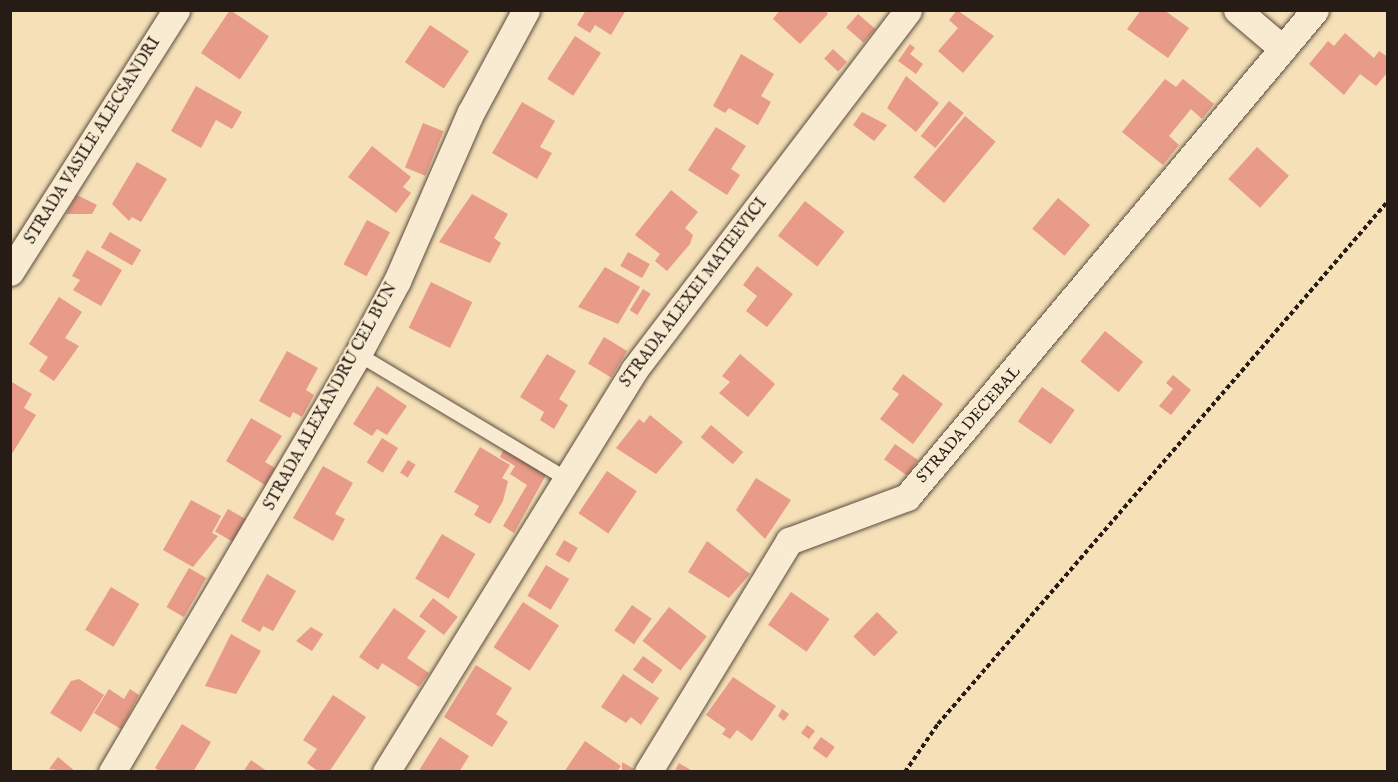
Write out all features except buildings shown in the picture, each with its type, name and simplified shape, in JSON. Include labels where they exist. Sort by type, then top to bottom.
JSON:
[{"type":"street","name":"STRADA VASILE ALECSANDRI","points":[[14,257],[176,10]]},
{"type":"street","name":"STRADA ALEXANDRU CEL BUN","points":[[112,771],[358,354],[397,281],[471,112],[526,10]]},
{"type":"street","name":"STRADA ALEXEI MATEEVICI","points":[[386,771],[634,370],[908,10]]},
{"type":"street","points":[[1237,10],[1283,49]]},
{"type":"street","name":"STRADA DECEBAL","points":[[648,771],[789,542],[907,497],[1315,10]]},
{"type":"lane","points":[[358,354],[567,479]]},
{"type":"path","points":[[904,771],[938,724],[1388,201]]}]
